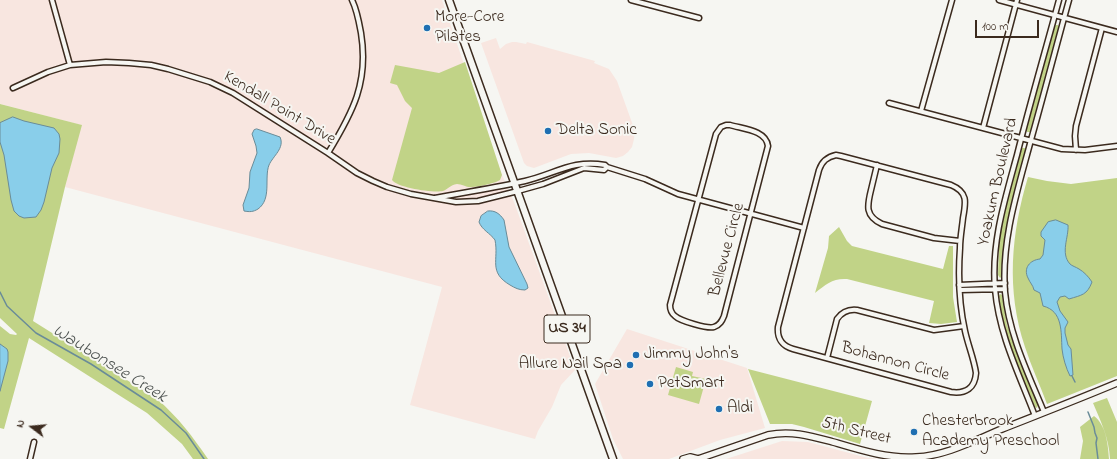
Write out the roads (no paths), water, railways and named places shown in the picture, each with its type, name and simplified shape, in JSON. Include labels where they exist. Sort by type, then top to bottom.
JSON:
[{"type":"main road","name":"US 34","points":[[449,0],[613,459]]},
{"type":"street","points":[[52,0],[70,65]]},
{"type":"street","points":[[328,153],[345,125],[355,103],[362,74],[363,48],[360,27],[352,0]]},
{"type":"street","points":[[631,0],[699,18]]},
{"type":"street","points":[[921,111],[952,0]]},
{"type":"street","points":[[999,0],[1017,2],[1064,18],[1117,32]]},
{"type":"street","name":"Yoakum Boulevard","points":[[1035,416],[1006,343],[999,315],[995,289],[997,233],[1021,138],[1059,0]]},
{"type":"street","name":"Yoakum Boulevard","points":[[1044,412],[1014,338],[1008,312],[1005,289],[1006,246],[1010,221],[1069,0]]},
{"type":"street","points":[[983,128],[1017,2]]},
{"type":"street","points":[[1076,150],[1076,126],[1102,28]]},
{"type":"street","name":"Kendall Point Drive","points":[[13,88],[48,72],[70,65],[106,62],[151,65],[168,69],[210,82],[233,94],[328,153],[357,173],[387,188],[456,202],[478,201],[518,191],[543,184],[584,168],[604,170],[607,167]]},
{"type":"street","points":[[889,103],[1062,149],[1076,150],[1117,146]]},
{"type":"street","name":"Bellevue Circle","points":[[730,125],[764,136],[768,143],[767,150],[751,214],[723,319],[715,326],[705,326],[679,319],[672,314],[670,309],[698,200],[716,134],[721,127],[730,125]]},
{"type":"street","name":"Bohannon Circle","points":[[832,156],[841,156],[878,165],[951,185],[958,189],[965,197],[966,204],[960,241],[959,285],[964,326],[976,378],[968,390],[961,393],[951,392],[787,347],[781,342],[778,336],[778,327],[819,170],[825,160],[832,156]]},
{"type":"street","name":"Kendall Point Drive","points":[[435,198],[515,183],[584,163],[605,165],[607,167],[645,179],[678,194],[804,228]]},
{"type":"street","points":[[878,165],[868,207],[870,215],[875,220],[882,224],[934,238],[960,241]]},
{"type":"street","points":[[959,285],[1005,283]]},
{"type":"street","points":[[960,290],[1005,289]]},
{"type":"street","points":[[827,358],[837,319],[848,310],[859,310],[934,330],[964,326]]},
{"type":"street","name":"5th Street","points":[[684,459],[690,457],[698,459],[758,437],[778,432],[792,432],[809,435],[867,452],[917,457],[954,449],[1117,383]]},
{"type":"street","points":[[30,459],[34,442]]},
{"type":"water","points":[[13,117],[54,128],[59,134],[59,153],[52,168],[44,202],[36,217],[24,218],[19,216],[14,211],[11,200],[4,155],[0,142],[0,123]]},
{"type":"water","points":[[257,129],[280,137],[281,145],[269,165],[265,200],[258,209],[251,212],[244,211],[243,205],[249,188],[250,172],[257,153],[252,134],[254,130]]},
{"type":"water","points":[[488,211],[497,213],[504,220],[509,247],[527,284],[528,288],[525,290],[512,286],[503,280],[499,275],[496,265],[495,240],[479,222],[481,216]]},
{"type":"water","points":[[1056,220],[1068,225],[1065,250],[1067,260],[1071,265],[1084,273],[1092,282],[1084,294],[1069,299],[1065,296],[1060,297],[1057,302],[1060,311],[1068,322],[1065,328],[1065,333],[1068,345],[1071,349],[1073,375],[1070,376],[1063,356],[1061,329],[1058,317],[1050,309],[1043,306],[1040,293],[1034,290],[1026,271],[1030,263],[1040,259],[1043,255],[1045,240],[1041,236],[1041,232],[1048,222]]},
{"type":"water","points":[[0,344],[7,349],[8,361],[0,391]]},
{"type":"waterway","name":"Waubonsee Creek","points":[[0,292],[7,306],[36,333],[91,364],[161,410],[186,433],[204,459]]},
{"type":"waterway","points":[[1072,376],[1075,382]]},
{"type":"waterway","points":[[1088,412],[1097,438],[1096,443],[1098,459]]},
{"type":"place","name":"More-Core Pilates","points":[[427,28]]},
{"type":"place","name":"Delta Sonic","points":[[548,131]]},
{"type":"place","name":"Jimmy John's","points":[[636,355]]},
{"type":"place","name":"Allure Nail Spa","points":[[630,365]]},
{"type":"place","name":"PetSmart","points":[[650,384]]},
{"type":"place","name":"Aldi","points":[[719,409]]},
{"type":"place","name":"Chesterbrook Academy Preschool","points":[[914,432]]}]
